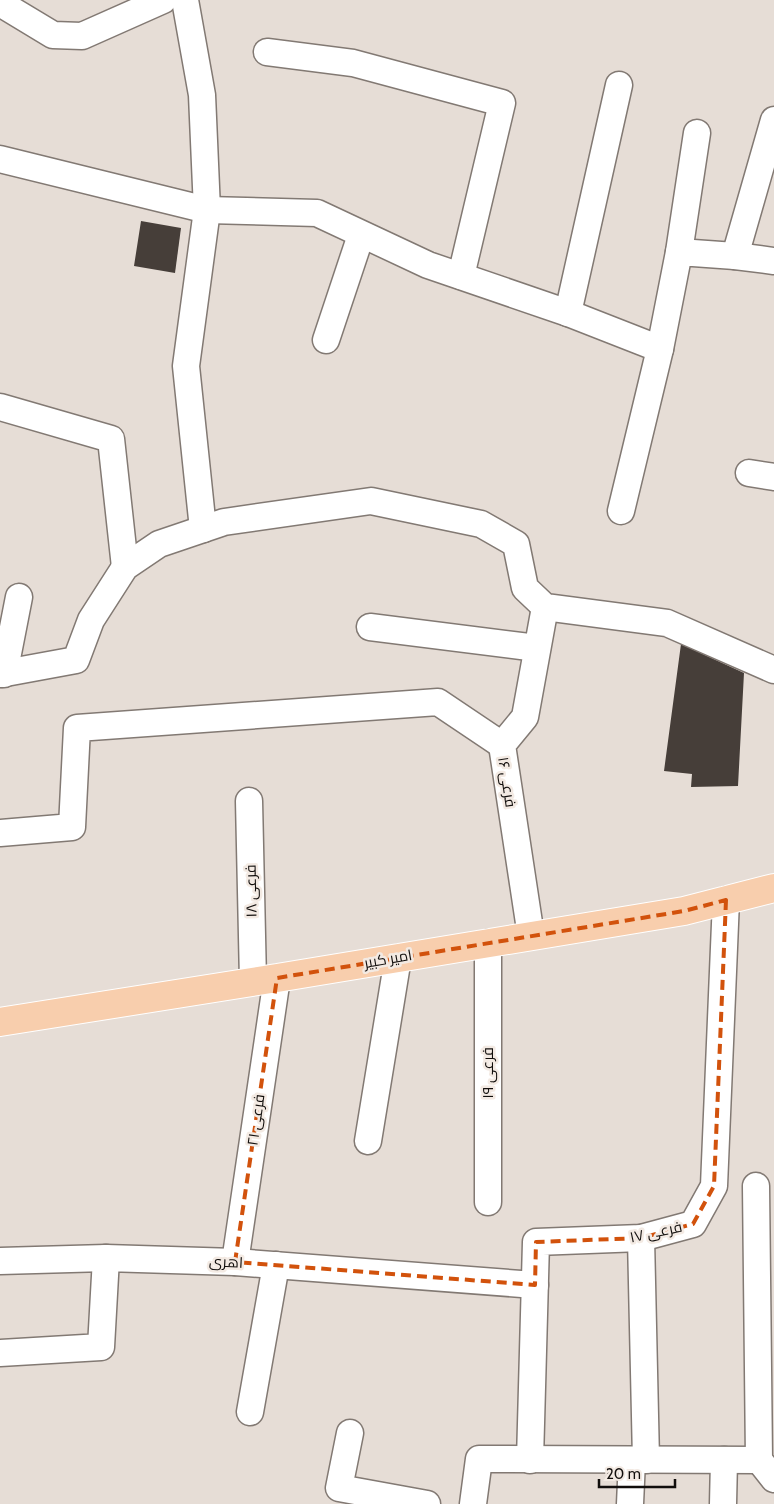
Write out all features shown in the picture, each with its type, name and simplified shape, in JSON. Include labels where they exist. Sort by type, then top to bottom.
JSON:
[{"type":"main road","name":"امیر کبیر","points":[[0,1022],[684,911],[774,888]]},
{"type":"street","points":[[0,3],[53,35],[82,36],[163,0]]},
{"type":"street","points":[[185,0],[202,95],[207,210],[186,366],[203,529]]},
{"type":"street","points":[[267,52],[353,63],[502,103],[461,276]]},
{"type":"street","points":[[568,313],[619,85]]},
{"type":"street","points":[[735,256],[774,120]]},
{"type":"street","points":[[621,510],[660,348],[679,252],[697,133]]},
{"type":"street","points":[[0,159],[207,210],[317,213],[428,265],[568,313],[660,348]]},
{"type":"street","points":[[326,340],[361,235]]},
{"type":"street","points":[[679,252],[774,261]]},
{"type":"street","points":[[0,407],[110,439],[125,567]]},
{"type":"street","points":[[749,474],[774,477]]},
{"type":"street","points":[[20,597],[2,674],[76,660],[90,620],[125,567],[159,544],[224,522],[371,500],[481,524],[516,544],[525,588],[545,607],[668,623],[774,670]]},
{"type":"street","name":"فرعی ۱۶","points":[[531,936],[502,745],[525,717],[545,607]]},
{"type":"street","points":[[370,627],[537,648]]},
{"type":"street","points":[[0,833],[72,826],[77,728],[438,702],[502,745]]},
{"type":"street","name":"فرعی ۱۸","points":[[249,801],[265,980]]},
{"type":"street","name":"فرعی ۱۷","points":[[530,1460],[536,1242],[641,1238],[693,1224],[714,1186],[726,900]]},
{"type":"street","name":"فرعی ۱۹","points":[[488,943],[488,1202]]},
{"type":"street","points":[[368,1141],[398,958]]},
{"type":"street","name":"فرعی ۲۱","points":[[235,1262],[265,980]]},
{"type":"street","points":[[473,1504],[479,1459],[724,1460],[767,1470],[765,1187],[714,1186]]},
{"type":"street","points":[[630,1504],[639,1460],[641,1238]]},
{"type":"street","points":[[0,1353],[101,1347],[106,1258]]},
{"type":"street","name":"اهری","points":[[0,1261],[106,1258],[235,1262],[535,1286]]},
{"type":"street","points":[[250,1412],[276,1265]]},
{"type":"street","points":[[350,1433],[339,1488],[428,1504]]},
{"type":"street","points":[[723,1504],[724,1460]]},
{"type":"highlighted area","points":[[726,900],[714,1186],[693,1224],[641,1238],[536,1242],[535,1285],[235,1262],[277,978],[684,911]]},
{"type":"building","points":[[141,221],[181,228],[175,273],[134,266]]},
{"type":"building","points":[[681,644],[744,673],[738,786],[691,787],[692,774],[664,771]]}]
